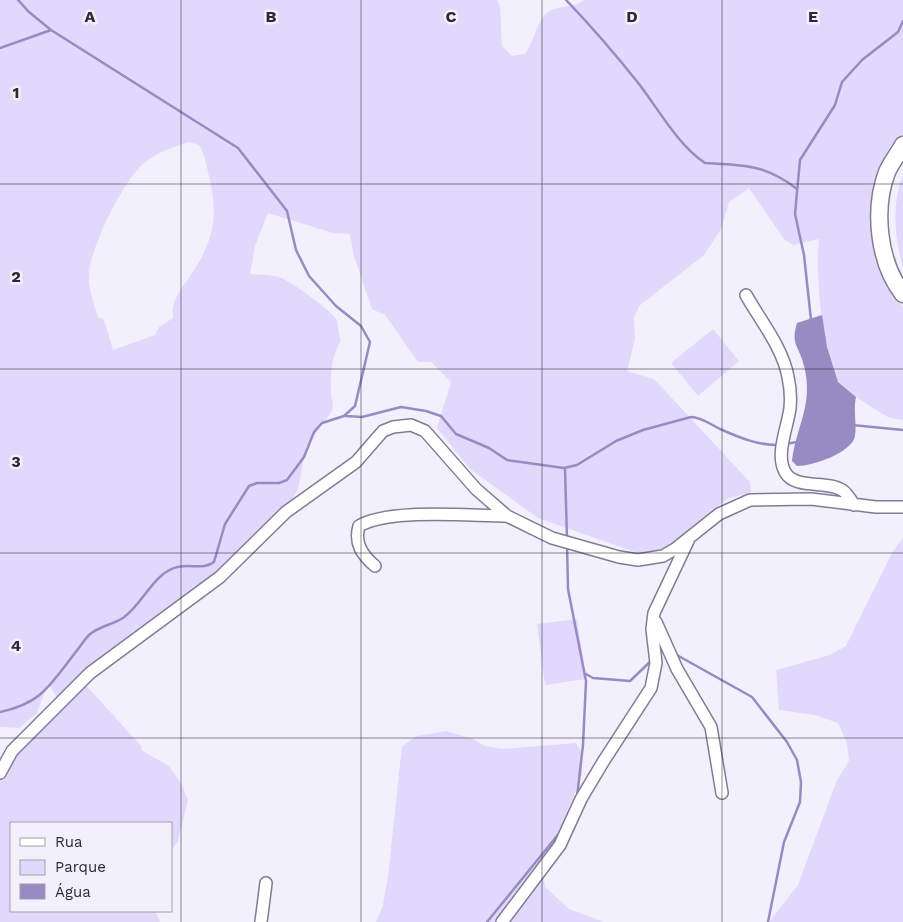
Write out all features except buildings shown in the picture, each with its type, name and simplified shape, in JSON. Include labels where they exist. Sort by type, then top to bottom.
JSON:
[{"type":"highway","points":[[903,145],[888,171],[881,194],[880,215],[887,263],[897,286],[903,294]]},
{"type":"street","points":[[746,295],[784,360],[788,377],[791,405],[782,449],[785,471],[792,479],[843,490],[854,504]]},
{"type":"street","points":[[0,774],[12,751],[90,673],[220,577],[286,512],[356,462],[383,431],[405,425],[425,431],[476,489],[507,516],[552,538],[620,557],[638,560],[663,556],[719,514],[750,500],[811,499],[854,504],[903,506]]},
{"type":"street","points":[[375,566],[365,557],[356,536],[359,526],[370,520],[394,515],[507,516]]},
{"type":"street","points":[[502,922],[560,846],[594,777],[651,688],[656,663],[652,629],[654,613],[690,537]]},
{"type":"street","points":[[654,613],[657,626],[672,659],[711,726],[722,793]]},
{"type":"street","points":[[261,922],[266,883]]},
{"type":"green space","points":[[0,0],[497,0],[500,6],[502,46],[512,56],[525,54],[540,22],[547,13],[556,8],[575,5],[584,0],[903,0],[903,140],[886,170],[886,274],[903,308],[903,420],[884,415],[853,395],[838,382],[832,370],[828,354],[821,312],[818,270],[819,239],[793,245],[784,239],[749,188],[729,202],[721,229],[704,255],[639,306],[634,318],[635,338],[627,371],[654,379],[750,482],[751,492],[727,499],[693,526],[674,547],[654,553],[635,552],[538,518],[470,469],[437,428],[451,382],[431,362],[418,362],[385,315],[372,309],[354,256],[350,234],[333,233],[268,213],[255,246],[250,274],[273,276],[286,280],[321,305],[337,321],[341,340],[331,371],[332,411],[306,447],[298,489],[288,507],[231,567],[84,683],[142,747],[141,750],[169,766],[182,785],[188,800],[178,841],[172,850],[172,822],[10,822],[10,912],[155,912],[160,922],[0,922],[0,778],[12,755],[61,704],[48,683],[37,713],[19,728],[0,727]],"holes":[[[189,142],[199,145],[203,152],[212,189],[214,214],[213,225],[206,247],[176,298],[173,318],[159,327],[155,335],[113,350],[104,320],[98,317],[89,285],[94,250],[106,221],[129,180],[141,165],[153,156]]]},
{"type":"green space","points":[[903,175],[903,269],[895,222],[897,198]]},
{"type":"green space","points":[[713,329],[739,361],[698,396],[671,363]]},
{"type":"green space","points":[[903,538],[903,922],[769,922],[798,885],[837,780],[849,761],[847,743],[838,723],[815,715],[779,710],[776,670],[830,655],[846,646],[893,551]]},
{"type":"green space","points":[[577,619],[586,679],[545,685],[537,624]]},
{"type":"green space","points":[[446,731],[473,739],[485,746],[502,749],[576,743],[582,754],[582,775],[543,871],[545,887],[569,909],[604,922],[376,922],[383,905],[388,877],[402,746],[417,736]]},
{"type":"water","points":[[822,315],[827,347],[838,382],[856,397],[855,436],[847,448],[839,453],[812,464],[797,466],[792,461],[806,404],[807,380],[796,346],[795,330],[797,323]]},
{"type":"waterway","points":[[0,712],[36,698],[59,674],[89,635],[128,614],[156,581],[169,570],[183,566],[209,565],[214,562],[225,524],[249,486],[257,483],[279,483],[287,480],[304,457],[314,432],[322,423],[344,416],[355,406],[370,342],[361,326],[336,306],[309,276],[296,250],[287,211],[238,148],[51,30],[18,0]]},
{"type":"waterway","points":[[566,0],[622,62],[669,126],[695,156],[705,163],[753,167],[764,170],[797,189]]},
{"type":"waterway","points":[[811,320],[804,255],[795,214],[800,160],[835,105],[842,82],[862,60],[898,32],[903,21]]},
{"type":"waterway","points":[[0,48],[51,30]]},
{"type":"waterway","points":[[346,416],[362,417],[401,407],[426,411],[441,416],[456,434],[489,448],[507,460],[564,468],[577,465],[616,441],[643,430],[691,417],[702,419],[720,429],[749,440],[764,444],[780,445]]},
{"type":"waterway","points":[[852,425],[903,430]]},
{"type":"waterway","points":[[785,444],[797,442]]},
{"type":"waterway","points":[[565,468],[567,539]]},
{"type":"waterway","points":[[567,545],[568,589],[586,681],[583,745],[577,797]]},
{"type":"waterway","points":[[675,654],[752,697],[787,742],[797,760],[801,782],[800,802],[784,842],[768,922]]},
{"type":"waterway","points":[[586,674],[593,678],[630,681],[652,660]]},
{"type":"waterway","points":[[487,922],[561,831]]}]
